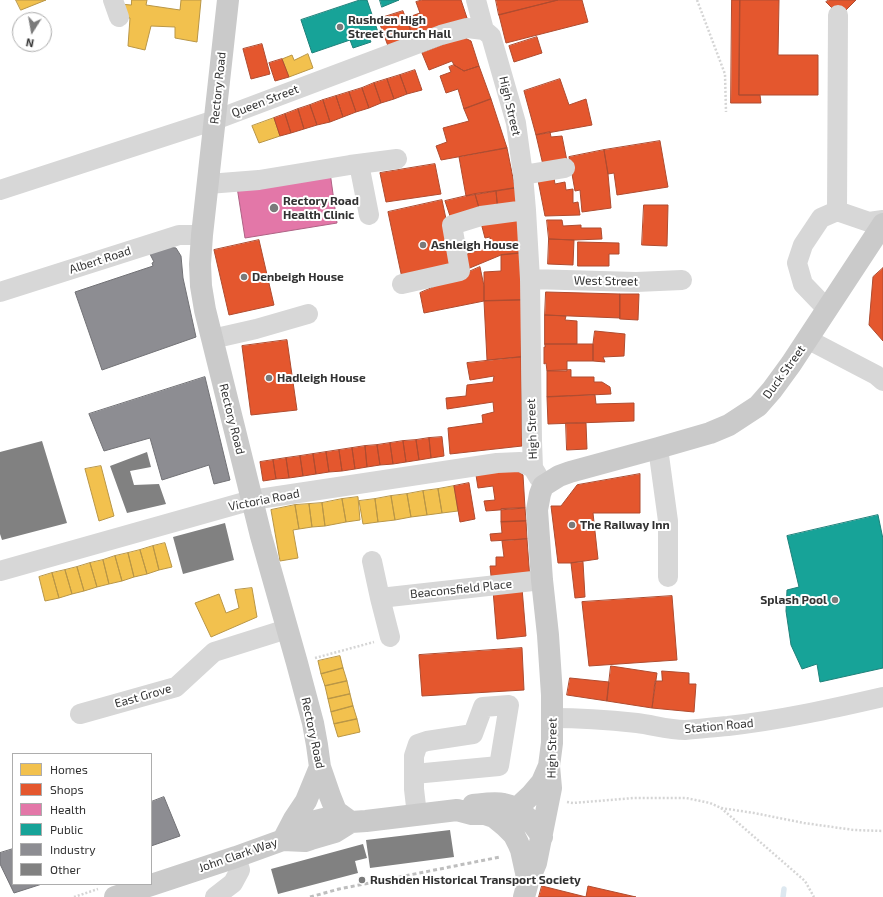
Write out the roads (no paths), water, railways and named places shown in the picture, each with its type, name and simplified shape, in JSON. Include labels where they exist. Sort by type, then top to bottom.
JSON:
[{"type":"main road","name":"Rectory Road","points":[[228,0],[202,235],[200,264],[201,286],[205,310],[261,536],[313,723],[320,767],[336,811],[351,822]]},
{"type":"main road","name":"Duck Street","points":[[538,477],[559,476],[710,433],[729,425],[758,406],[772,390],[883,224]]},
{"type":"main road","name":"High Street","points":[[526,890],[536,863],[551,788],[549,766],[552,743],[552,695],[537,510],[540,494],[538,477]]},
{"type":"main road","points":[[494,817],[516,809],[532,795],[542,782],[549,766]]},
{"type":"main road","name":"John Clark Way","points":[[152,880],[236,857],[284,840],[294,819],[306,800],[320,767]]},
{"type":"main road","points":[[284,840],[305,841],[335,832],[351,822],[457,810],[468,805],[491,803],[505,804],[516,809],[528,818],[542,837]]},
{"type":"main road","points":[[457,810],[472,814],[485,814],[494,817],[514,835],[521,850],[526,890]]},
{"type":"main road","name":"John Clark Way","points":[[110,892],[135,885]]},
{"type":"street","name":"High Street","points":[[476,0],[484,30],[491,36],[516,123],[523,174],[530,279],[532,441],[538,477]]},
{"type":"street","points":[[837,211],[838,16]]},
{"type":"street","name":"Queen Street","points":[[0,190],[214,120],[441,35],[467,28],[484,30]]},
{"type":"street","points":[[208,184],[259,180],[396,159]]},
{"type":"street","points":[[359,164],[369,215]]},
{"type":"street","points":[[523,174],[565,168]]},
{"type":"street","points":[[402,284],[460,270],[452,225],[482,216],[526,210]]},
{"type":"street","points":[[826,309],[803,284],[797,263],[803,245],[821,218],[837,211],[869,222],[883,220]]},
{"type":"street","name":"Albert Road","points":[[0,292],[179,235],[202,235]]},
{"type":"street","name":"West Street","points":[[530,279],[636,282],[682,280]]},
{"type":"street","points":[[212,338],[256,329],[308,314]]},
{"type":"street","points":[[807,339],[876,375],[883,381]]},
{"type":"street","points":[[658,448],[668,521],[668,577]]},
{"type":"street","name":"Victoria Road","points":[[0,571],[252,500],[497,463],[520,462],[538,477]]},
{"type":"street","points":[[372,561],[390,637]]},
{"type":"street","name":"Beaconsfield Place","points":[[380,598],[542,580]]},
{"type":"street","name":"East Grove","points":[[80,714],[176,687],[214,652],[287,629]]},
{"type":"street","name":"Station Road","points":[[552,718],[609,720],[668,729],[701,729],[758,722],[817,712],[883,697]]},
{"type":"street","points":[[414,774],[499,766],[509,705],[483,707],[473,734],[427,741],[418,744],[414,756],[414,774],[417,815]]},
{"type":"street","points":[[215,897],[233,883],[240,870],[236,857]]},
{"type":"waterway","points":[[783,897],[784,889]]},
{"type":"railway","points":[[310,897],[339,889],[500,857]]},
{"type":"place","name":"Rushden High Street Church Hall","points":[[340,27]]},
{"type":"place","name":"Rectory Road Health Clinic","points":[[274,208]]},
{"type":"place","name":"Ashleigh House","points":[[423,245]]},
{"type":"place","name":"Denbeigh House","points":[[244,277]]},
{"type":"place","name":"Hadleigh House","points":[[269,378]]},
{"type":"place","name":"The Railway Inn","points":[[572,525]]},
{"type":"place","name":"Splash Pool","points":[[835,600]]},
{"type":"place","name":"Rushden Historical Transport Society","points":[[362,880]]}]
